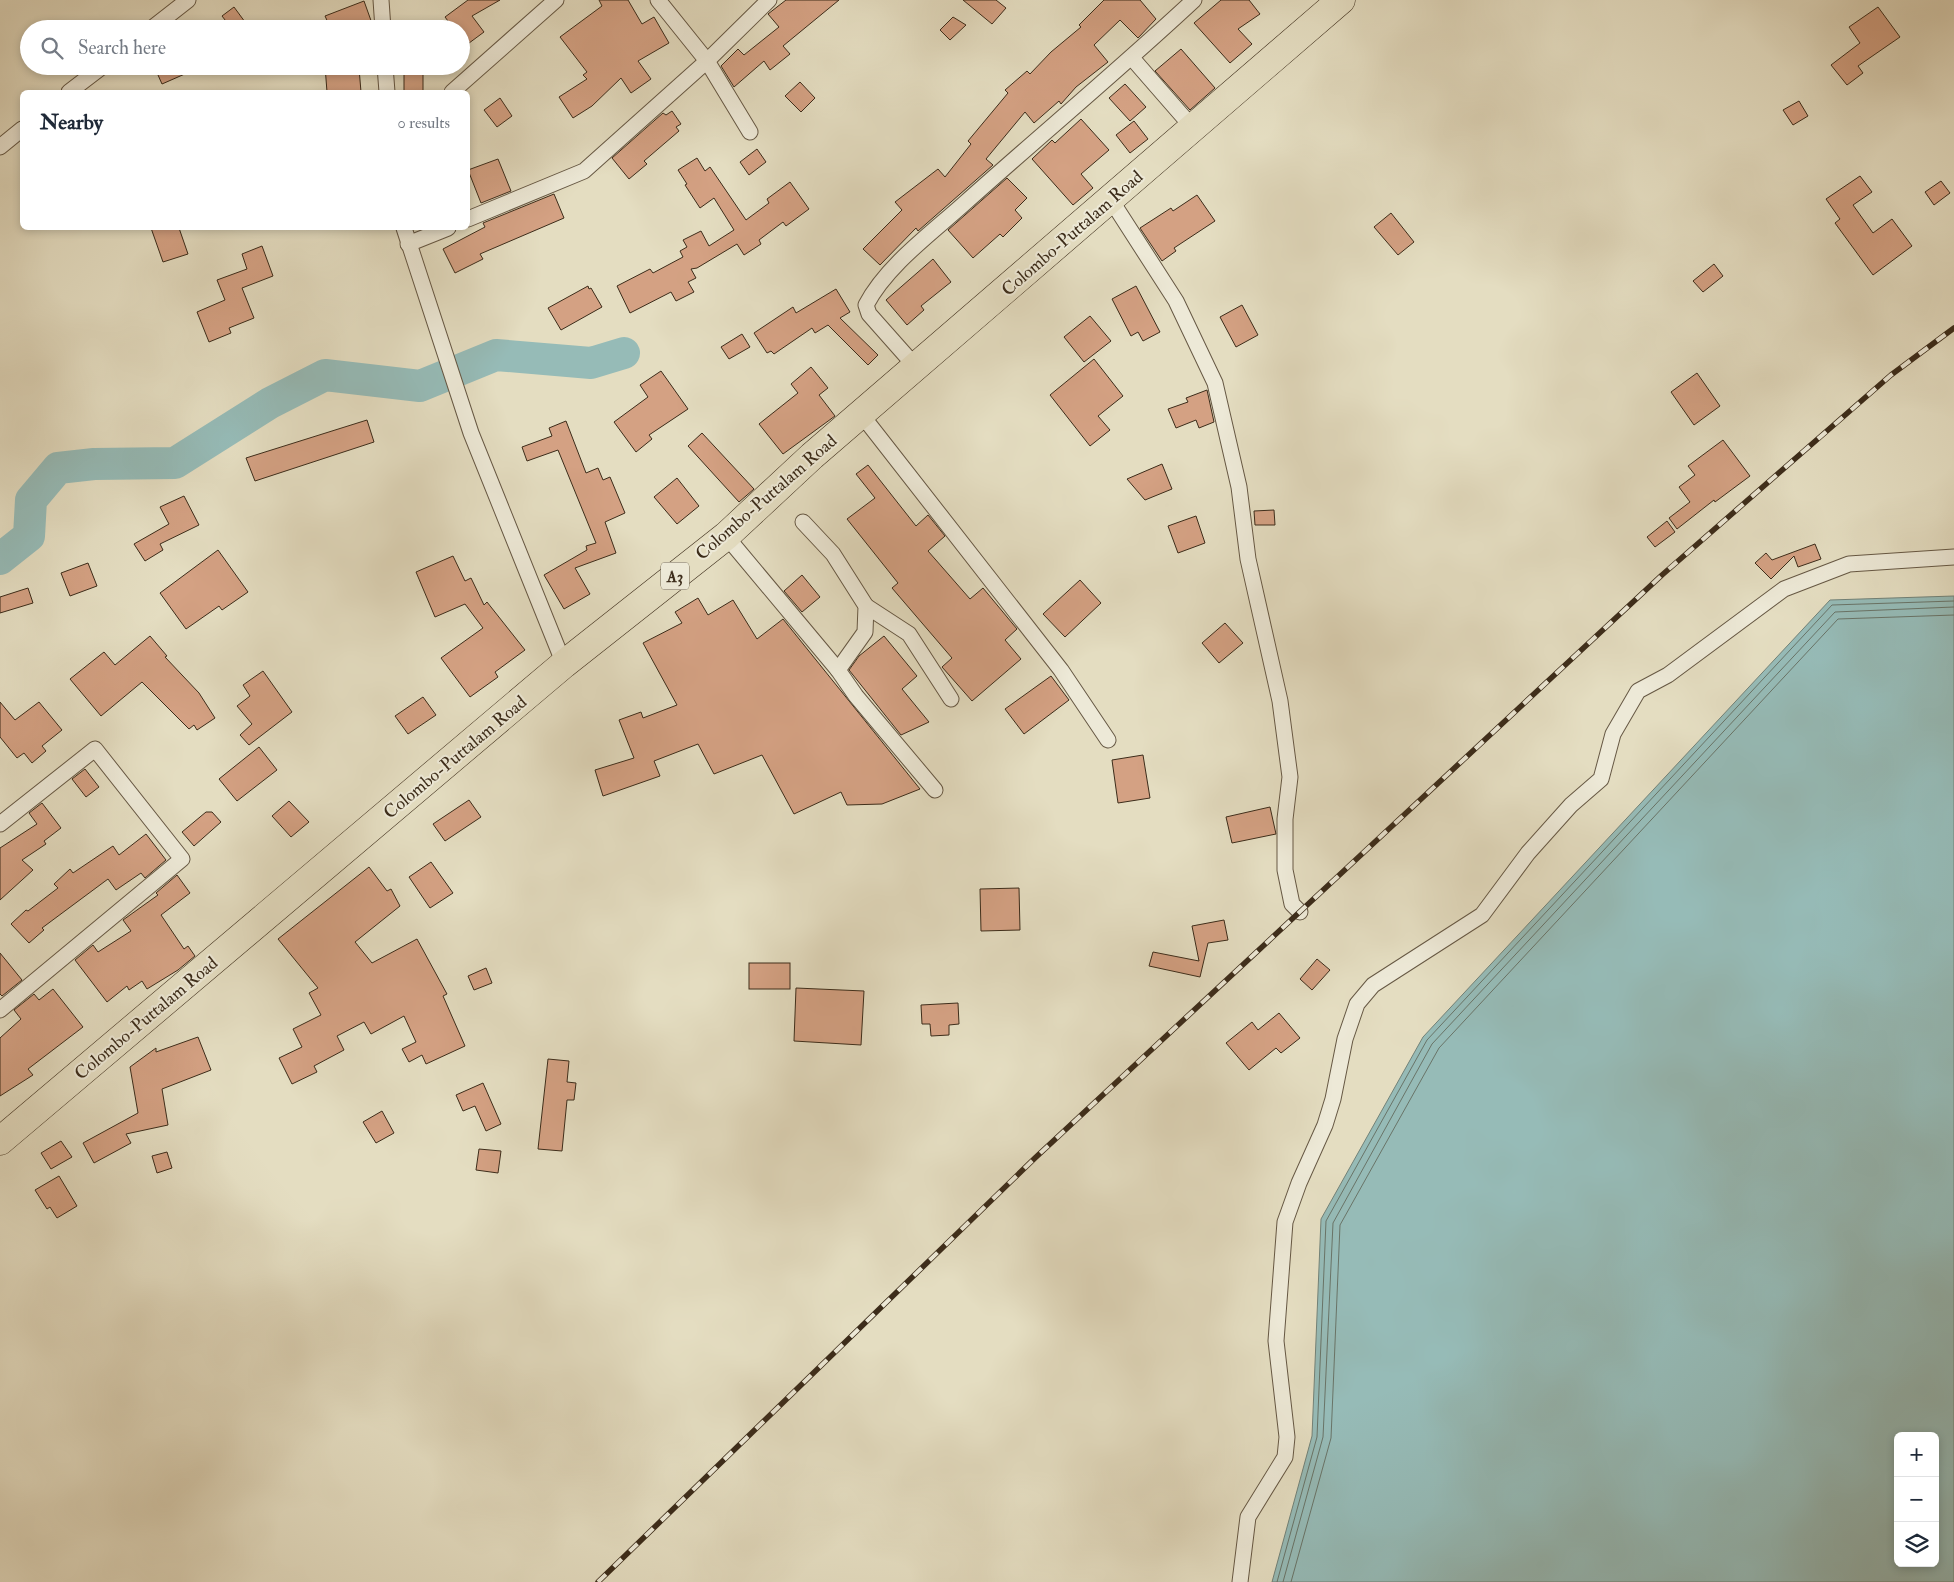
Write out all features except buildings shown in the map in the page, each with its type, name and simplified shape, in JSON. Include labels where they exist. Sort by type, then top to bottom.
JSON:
[{"type":"highway","name":"Colombo-Puttalam Road","points":[[0,1141],[564,664],[726,536],[861,414],[1341,0]]},
{"type":"street","points":[[162,20],[188,0]]},
{"type":"street","points":[[380,0],[382,20]]},
{"type":"street","points":[[454,90],[556,0]]},
{"type":"street","points":[[658,0],[707,61],[750,132]]},
{"type":"street","points":[[470,218],[584,170],[707,61],[769,0]]},
{"type":"street","points":[[916,367],[869,314],[866,305],[871,295],[906,256],[1052,125],[1132,58],[1194,0]]},
{"type":"street","points":[[1132,58],[1193,128]]},
{"type":"street","points":[[72,90],[91,75]]},
{"type":"street","points":[[386,75],[387,90]]},
{"type":"street","points":[[0,148],[20,132]]},
{"type":"street","points":[[1111,200],[1176,301],[1215,383],[1239,487],[1248,559],[1280,701],[1290,777],[1284,819],[1285,870],[1292,904],[1300,912]]},
{"type":"street","points":[[404,230],[471,433],[564,664]]},
{"type":"street","points":[[408,244],[443,230]]},
{"type":"street","points":[[861,414],[1061,670],[1108,740]]},
{"type":"street","points":[[803,522],[833,554],[866,606],[909,634],[951,698]]},
{"type":"street","points":[[726,536],[935,790]]},
{"type":"street","points":[[1240,1582],[1248,1517],[1284,1456],[1286,1447],[1287,1438],[1276,1341],[1285,1222],[1299,1183],[1325,1125],[1333,1099],[1345,1038],[1357,1004],[1373,985],[1482,916],[1528,853],[1571,805],[1602,779],[1613,734],[1638,691],[1668,675],[1784,589],[1849,564],[1954,557]]},
{"type":"street","points":[[838,670],[865,632],[866,606]]},
{"type":"street","points":[[0,824],[95,749],[182,859],[0,1010]]},
{"type":"water","points":[[1954,596],[1954,1582],[1272,1582],[1312,1436],[1321,1219],[1423,1037],[1830,600]]},
{"type":"waterway","points":[[0,559],[29,536],[31,500],[58,468],[94,464],[175,463],[270,403],[325,375],[420,386],[496,355],[591,363],[624,353]]},
{"type":"railway","points":[[598,1582],[1035,1158],[1662,575],[1891,375],[1954,328]]}]
